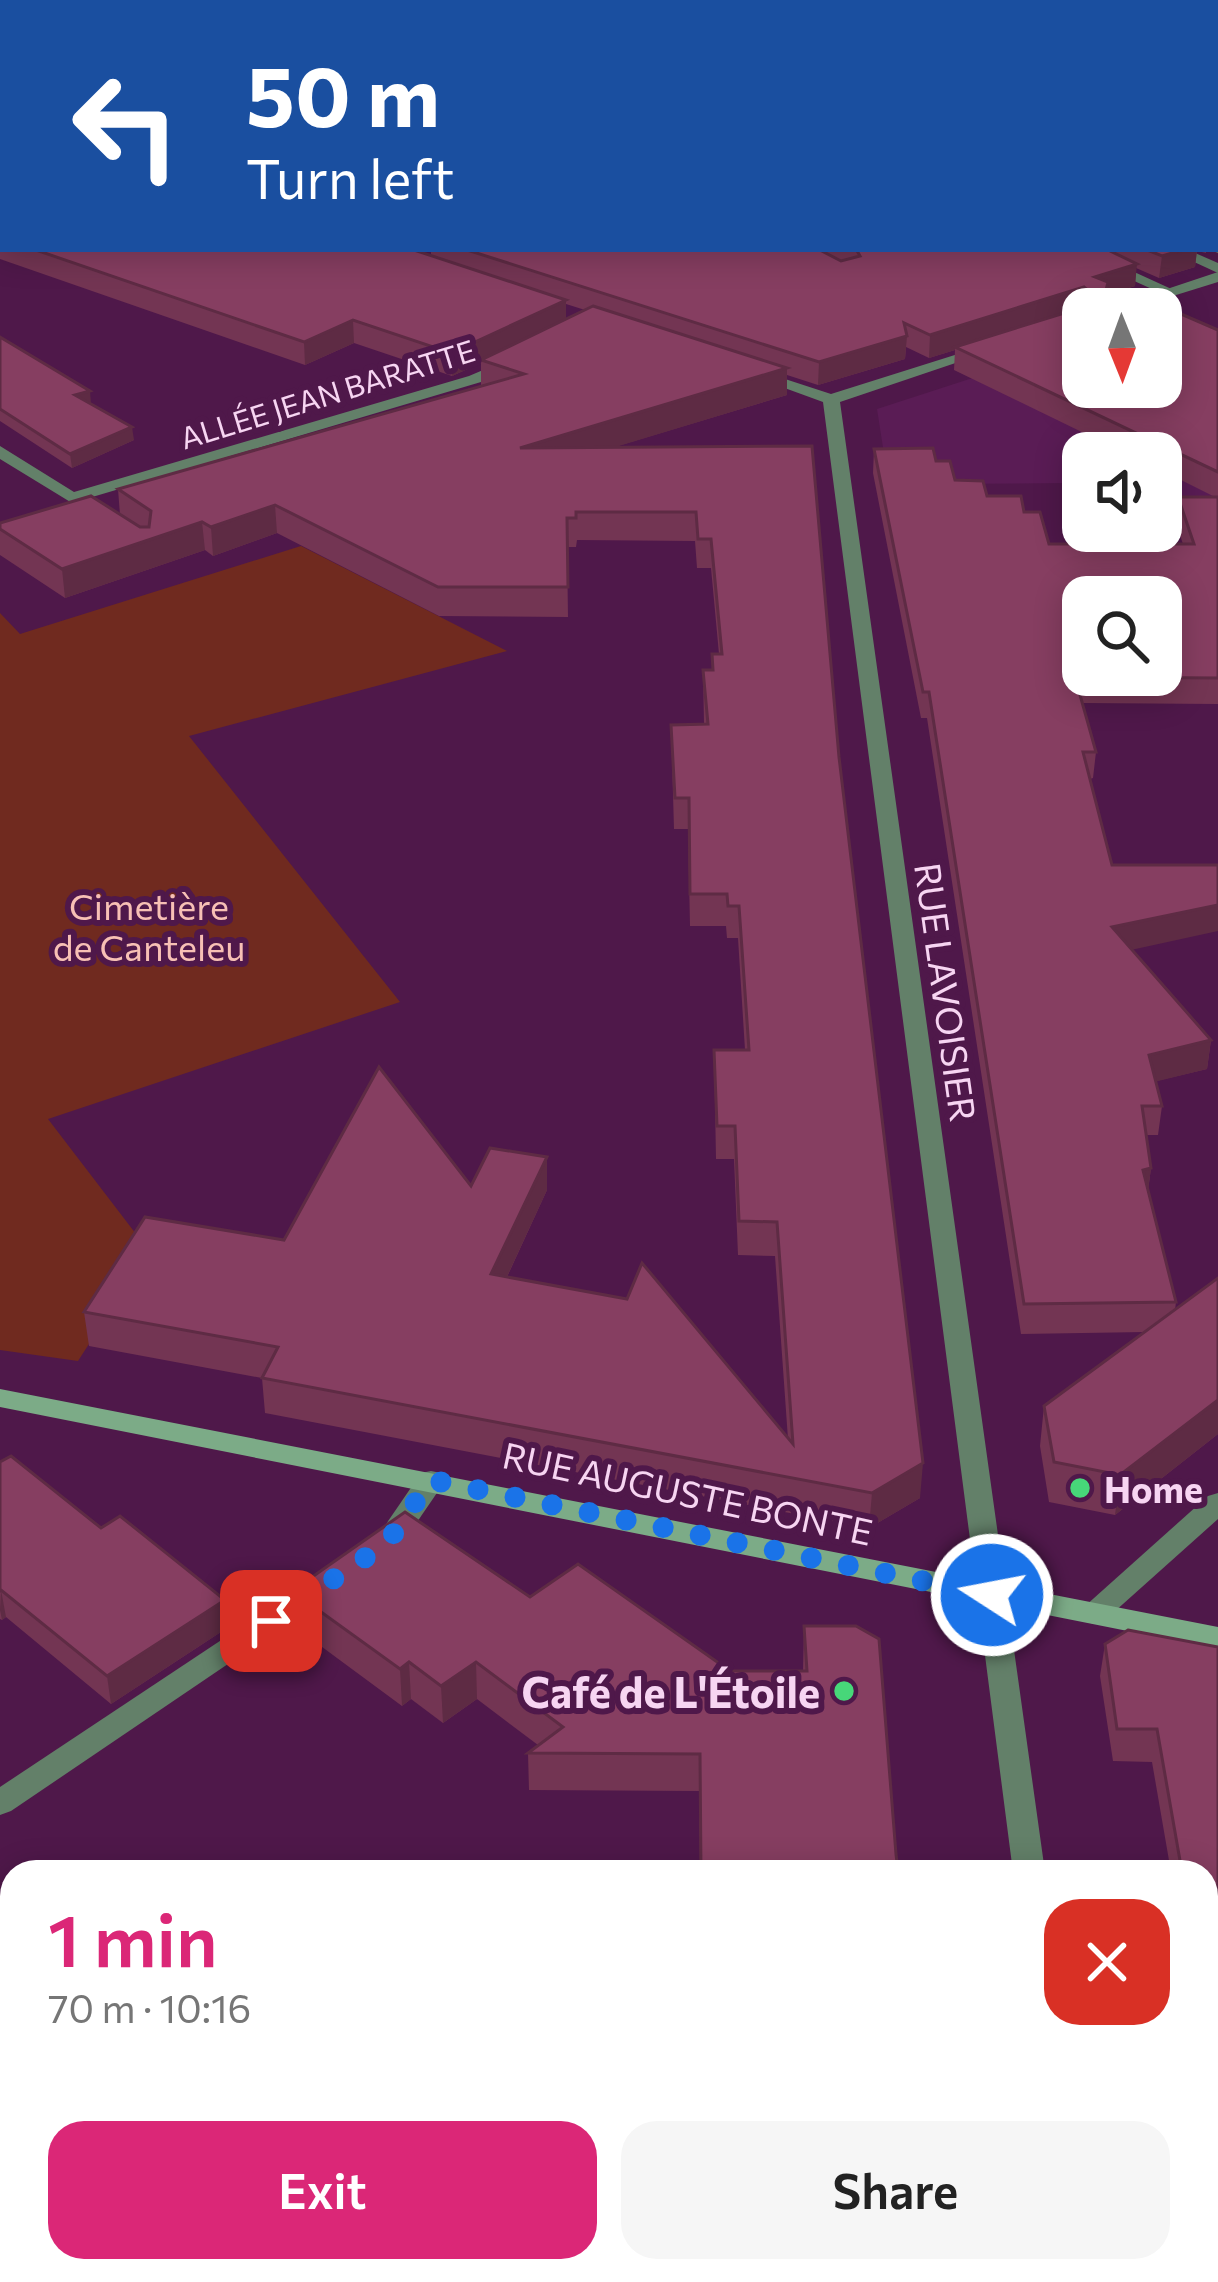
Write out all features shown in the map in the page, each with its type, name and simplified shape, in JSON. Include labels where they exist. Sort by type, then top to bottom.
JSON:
[{"type":"street","points":[[1078,252],[1161,288]]},
{"type":"street","points":[[1179,252],[1218,273]]},
{"type":"street","points":[[1180,288],[1218,273]]},
{"type":"street","points":[[737,369],[831,399],[994,347]]},
{"type":"street","name":"ALLÉE JEAN BARATTE","points":[[72,498],[475,379],[528,354]]},
{"type":"street","name":"RUE LAVOISIER","points":[[831,399],[1027,1860]]},
{"type":"street","points":[[0,452],[90,511]]},
{"type":"street","name":"RUE AUGUSTE BONTE","points":[[0,1398],[1218,1638]]},
{"type":"street","points":[[0,1803],[358,1563],[402,1526],[431,1480]]},
{"type":"street","points":[[1094,1614],[1218,1503]]},
{"type":"shaded area","points":[[1218,334],[1218,537],[1182,536],[1182,432],[1062,432],[1062,483],[934,484],[887,473],[877,409],[1062,349],[1062,408],[1182,408],[1182,367]]},
{"type":"green space","name":"Cimetière de Canteleu","points":[[301,546],[507,651],[189,736],[400,1002],[48,1119],[149,1251],[78,1361],[0,1350],[0,613],[20,634]]},
{"type":"building","points":[[42,252],[420,252],[566,300],[451,353],[353,320],[304,342]]},
{"type":"building","points":[[473,252],[824,252],[841,261],[860,256],[858,252],[1112,252],[1137,264],[1095,277],[1108,282],[1106,288],[1062,288],[1062,294],[930,335],[904,323],[907,336],[819,362]]},
{"type":"building","points":[[593,306],[787,368],[520,448],[812,446],[839,757],[923,1463],[872,1493],[262,1378],[278,1347],[84,1312],[145,1217],[284,1240],[379,1067],[471,1186],[490,1148],[547,1157],[491,1274],[627,1299],[642,1263],[793,1444],[777,1222],[739,1221],[735,1126],[717,1126],[714,1050],[749,1050],[739,906],[728,906],[727,894],[690,894],[689,798],[675,798],[671,725],[708,724],[703,670],[713,670],[712,654],[722,654],[711,539],[698,539],[696,512],[576,512],[576,518],[567,518],[568,587],[438,587],[275,505],[211,527],[202,522],[62,569],[0,529],[0,523],[91,496],[140,527],[149,527],[151,511],[118,489],[524,374],[481,360]]},
{"type":"building","points":[[1062,314],[1062,398],[955,347]]},
{"type":"building","points":[[1182,314],[1218,330],[1218,472],[1182,455],[1182,432],[1134,432],[1083,408],[1182,408]]},
{"type":"building","points":[[0,337],[90,391],[75,395],[132,427],[70,454],[0,409]]},
{"type":"building","points":[[933,448],[936,461],[950,461],[955,480],[983,481],[987,496],[1021,496],[1024,512],[1040,512],[1049,544],[1062,544],[1062,552],[1182,552],[1182,544],[1194,544],[1182,497],[1218,497],[1218,678],[1182,678],[1182,576],[1062,576],[1062,696],[1080,696],[1096,752],[1083,752],[1112,865],[1218,865],[1218,905],[1112,927],[1211,1040],[1149,1055],[1162,1106],[1142,1106],[1151,1168],[1143,1170],[1176,1302],[1024,1304],[929,692],[923,692],[874,449]]},
{"type":"building","points":[[1218,1278],[1218,1400],[1120,1475],[1054,1462],[1044,1406]]},
{"type":"building","points":[[11,1456],[101,1528],[120,1516],[225,1600],[107,1676],[0,1591],[0,1462]]},
{"type":"building","points":[[405,1512],[530,1597],[578,1564],[730,1671],[807,1671],[804,1626],[856,1626],[879,1639],[897,1860],[701,1860],[700,1754],[528,1753],[563,1727],[476,1662],[441,1686],[409,1662],[400,1669],[292,1591]]},
{"type":"building","points":[[1128,1630],[1218,1647],[1218,1860],[1180,1860],[1157,1729],[1117,1729],[1105,1644]]},
{"type":"place","name":"Home","points":[[1080,1488]]},
{"type":"place","name":"Café de L'Étoile","points":[[844,1691]]},
{"type":"route","points":[[271,1621],[387,1543],[431,1480],[992,1595]]}]
